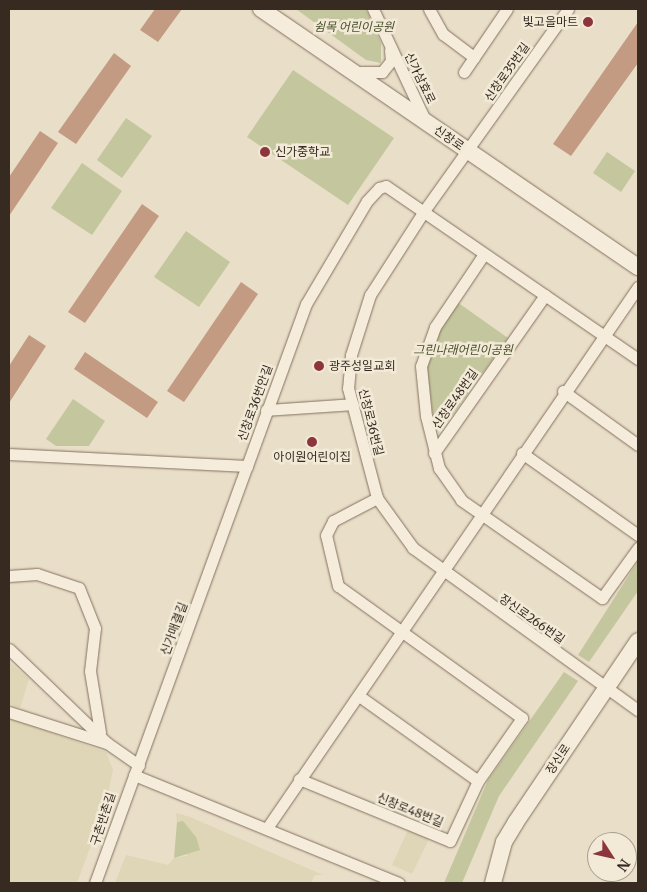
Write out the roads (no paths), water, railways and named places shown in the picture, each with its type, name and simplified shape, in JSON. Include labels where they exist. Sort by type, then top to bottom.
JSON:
[{"type":"main road","name":"신창로","points":[[261,9],[638,267]]},
{"type":"main road","name":"장신로","points":[[493,883],[504,842],[638,641]]},
{"type":"street","name":"신가삼효로","points":[[373,9],[426,122]]},
{"type":"street","points":[[429,9],[443,34],[474,57]]},
{"type":"street","points":[[464,72],[507,9]]},
{"type":"street","name":"신창로35번길","points":[[468,152],[568,9]]},
{"type":"street","name":"신가삼효로","points":[[354,71],[382,72],[391,61],[389,46]]},
{"type":"street","name":"신창로36번길","points":[[442,573],[413,548],[377,498],[348,388],[351,356],[370,295],[424,211],[468,152]]},
{"type":"street","name":"신창로36번안길","points":[[247,466],[306,304],[373,192],[386,186],[424,211]]},
{"type":"street","points":[[424,211],[638,359]]},
{"type":"street","name":"신창로48번길","points":[[484,254],[435,326],[422,366],[434,452],[448,483],[461,500],[602,598],[638,548]]},
{"type":"street","points":[[267,828],[299,779],[359,696],[563,392],[638,287]]},
{"type":"street","name":"신창로48번길","points":[[434,452],[545,295]]},
{"type":"street","points":[[563,392],[638,446]]},
{"type":"street","points":[[266,410],[353,404]]},
{"type":"street","points":[[522,453],[638,535]]},
{"type":"street","points":[[9,454],[247,466]]},
{"type":"street","name":"신가매결길","points":[[137,770],[247,466]]},
{"type":"street","name":"신창로48번길","points":[[299,779],[450,841],[478,781],[522,718],[338,586],[326,536],[333,521],[377,498]]},
{"type":"street","name":"장신로266번길","points":[[442,573],[638,710]]},
{"type":"street","points":[[9,576],[37,574],[78,588],[95,628],[90,671],[100,732]]},
{"type":"street","points":[[9,649],[100,732],[107,743],[137,770],[267,828],[399,883]]},
{"type":"street","points":[[359,696],[478,781]]},
{"type":"street","points":[[9,712],[107,743]]},
{"type":"street","name":"구촌반촌길","points":[[95,883],[137,770]]},
{"type":"place","name":"빛고을마트","points":[[588,22]]},
{"type":"place","name":"신가중학교","points":[[265,152]]},
{"type":"place","name":"광주성일교회","points":[[319,366]]},
{"type":"place","name":"아이원어린이집","points":[[312,442]]},
{"type":"park label","name":"쉼목 어린이공원","points":[[354,27]]},
{"type":"park label","name":"그린나래어린이공원","points":[[463,350]]}]
